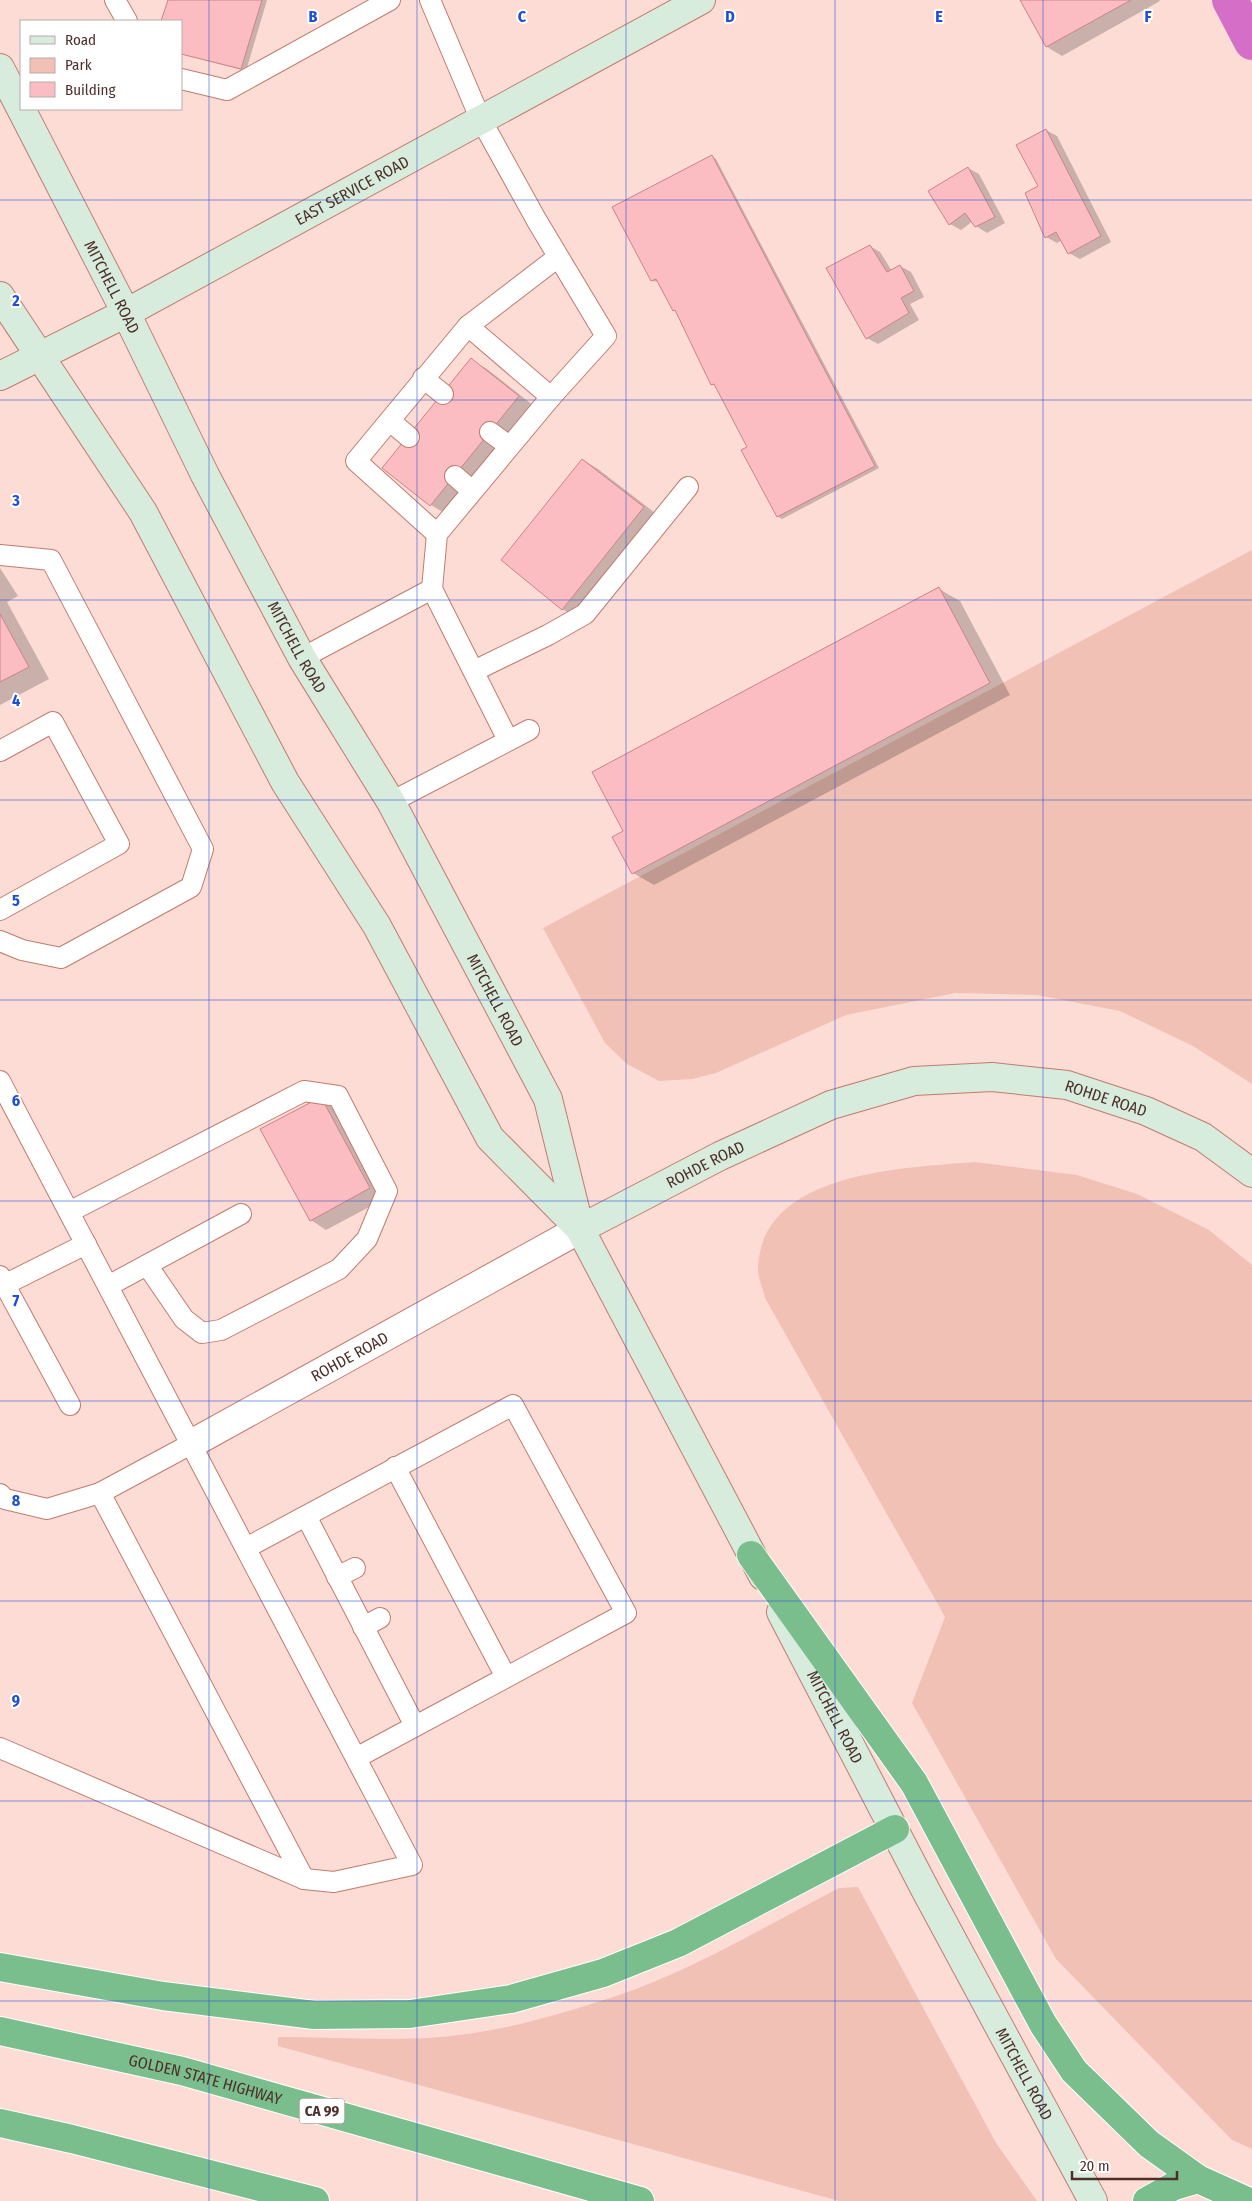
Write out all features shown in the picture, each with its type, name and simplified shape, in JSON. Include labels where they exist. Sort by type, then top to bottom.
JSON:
[{"type":"highway","points":[[752,1555],[914,1782],[1043,2024],[1074,2072],[1149,2144],[1198,2180],[1247,2201]]},
{"type":"highway","points":[[0,1967],[163,1996],[314,2015],[410,2014],[511,1999],[603,1973],[678,1943],[895,1830]]},
{"type":"highway","name":"GOLDEN STATE HIGHWAY","points":[[0,2032],[182,2071],[640,2201]]},
{"type":"highway","points":[[0,2123],[72,2139],[315,2201]]},
{"type":"highway","points":[[1147,2201],[1174,2186],[1198,2180]]},
{"type":"street","name":"EAST SERVICE ROAD","points":[[0,376],[126,313],[480,118],[701,0]]},
{"type":"street","name":"MITCHELL ROAD","points":[[0,68],[20,107]]},
{"type":"street","name":"MITCHELL ROAD","points":[[22,110],[126,313],[204,475],[302,658],[392,802],[548,1099],[580,1229],[895,1830],[1093,2201]]},
{"type":"street","name":"MITCHELL ROAD","points":[[0,296],[143,512],[285,782],[377,926],[490,1138],[580,1229]]},
{"type":"street","name":"ROHDE ROAD","points":[[192,1444],[580,1229],[720,1156],[831,1105],[914,1081],[992,1077],[1067,1085],[1146,1111],[1203,1137],[1252,1173]]},
{"type":"lane","points":[[115,0],[126,20]]},
{"type":"lane","points":[[182,79],[227,90],[390,0]]},
{"type":"lane","points":[[430,0],[480,118],[558,258],[606,336],[471,490],[437,534],[432,589],[508,740]]},
{"type":"lane","points":[[437,534],[356,461],[468,326],[558,258]]},
{"type":"lane","points":[[468,326],[551,397]]},
{"type":"lane","points":[[423,378],[443,394]]},
{"type":"lane","points":[[390,421],[408,437]]},
{"type":"lane","points":[[490,432],[509,446]]},
{"type":"lane","points":[[454,476],[471,490]]},
{"type":"lane","points":[[474,671],[586,614],[688,487]]},
{"type":"lane","points":[[0,555],[51,560],[203,850],[191,887],[61,958],[22,950],[0,942]]},
{"type":"lane","points":[[302,658],[432,589]]},
{"type":"lane","points":[[0,751],[53,722],[119,844],[0,910]]},
{"type":"lane","points":[[392,802],[529,730]]},
{"type":"lane","points":[[0,1081],[412,1866],[334,1882],[304,1879],[0,1748]]},
{"type":"lane","points":[[70,1212],[304,1092],[338,1096],[387,1191],[367,1239],[339,1269],[221,1330],[202,1333],[184,1319],[147,1265]]},
{"type":"lane","points":[[108,1286],[241,1214]]},
{"type":"lane","points":[[70,1406],[2,1283],[86,1244]]},
{"type":"lane","points":[[246,1548],[513,1404],[626,1613],[356,1758]]},
{"type":"lane","points":[[0,1494],[5,1498],[47,1509],[100,1493],[192,1444]]},
{"type":"lane","points":[[396,1468],[421,1533],[447,1583],[506,1677]]},
{"type":"lane","points":[[100,1493],[304,1879]]},
{"type":"lane","points":[[306,1516],[337,1577],[372,1623],[415,1726]]},
{"type":"lane","points":[[337,1577],[355,1568]]},
{"type":"green space","points":[[1252,550],[1252,1084],[1193,1046],[1120,1011],[1037,995],[955,993],[846,1015],[716,1073],[692,1079],[659,1081],[627,1064],[605,1043],[543,928]]},
{"type":"green space","points":[[975,1162],[1077,1175],[1137,1194],[1209,1230],[1252,1265],[1252,2149],[1232,2140],[1056,1959],[912,1703],[945,1617],[765,1298],[758,1269],[765,1237],[783,1212],[809,1194],[841,1181],[876,1173],[912,1167]]},
{"type":"green space","points":[[858,1887],[996,2143],[1037,2201],[839,2201],[278,2046],[278,2037],[408,2039],[486,2031],[543,2018],[618,1995],[662,1979],[713,1955],[839,1888]]},
{"type":"building","points":[[168,0],[262,0],[241,69],[182,54],[182,20],[161,20]]},
{"type":"building","points":[[1020,0],[1131,0],[1046,47]]},
{"type":"building","points":[[1046,129],[1101,236],[1068,254],[1056,232],[1045,238],[1025,193],[1038,186],[1016,145]]},
{"type":"building","points":[[712,155],[875,466],[777,517],[741,450],[747,447],[714,384],[711,385],[675,310],[673,311],[656,279],[651,281],[612,207]]},
{"type":"building","points":[[968,167],[995,217],[975,227],[965,213],[949,225],[928,191]]},
{"type":"building","points":[[870,245],[887,272],[900,265],[914,291],[901,298],[909,313],[866,339],[826,268]]},
{"type":"building","points":[[471,358],[519,396],[430,506],[382,468]]},
{"type":"building","points":[[582,459],[644,507],[562,610],[501,560]]},
{"type":"building","points":[[939,587],[990,683],[632,874],[612,837],[623,831],[592,772]]},
{"type":"building","points":[[0,614],[29,667],[0,682]]},
{"type":"building","points":[[321,1097],[370,1188],[310,1221],[260,1129]]},
{"type":"waterway","points":[[1230,0],[1252,42]]}]
